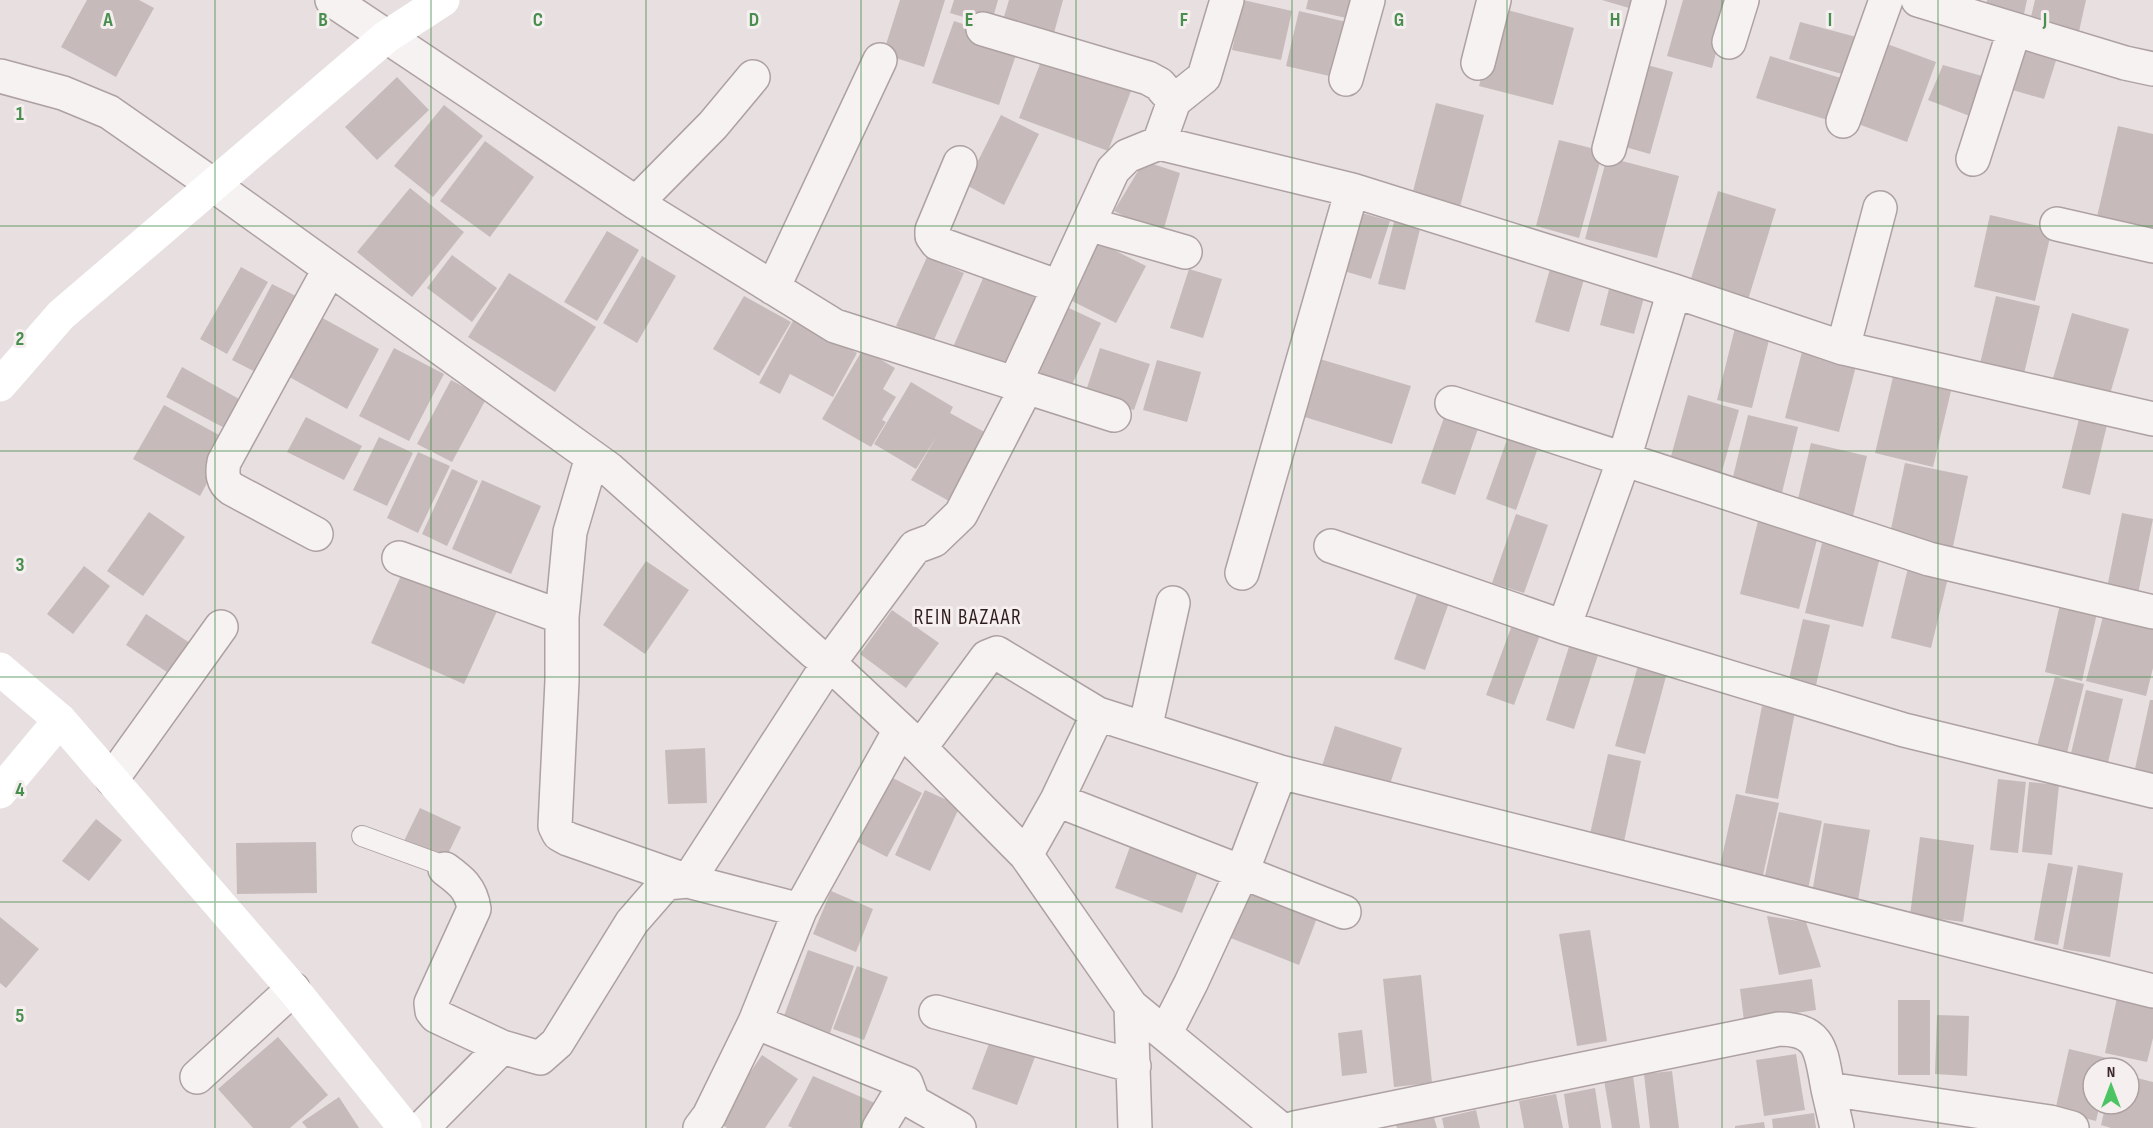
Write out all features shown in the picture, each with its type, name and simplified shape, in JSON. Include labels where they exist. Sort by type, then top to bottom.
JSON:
[{"type":"main road","points":[[0,385],[61,315],[386,37],[443,0]]},
{"type":"main road","points":[[0,669],[60,720],[293,989],[405,1128]]},
{"type":"main road","points":[[0,792],[60,720]]},
{"type":"street","points":[[332,0],[636,203],[836,326],[1114,415]]},
{"type":"street","points":[[1159,143],[1174,101],[1204,77],[1227,0]]},
{"type":"street","points":[[1346,79],[1368,0]]},
{"type":"street","points":[[1478,63],[1494,0]]},
{"type":"street","points":[[1609,149],[1649,0]]},
{"type":"street","points":[[1729,42],[1742,0]]},
{"type":"street","points":[[1843,121],[1886,0]]},
{"type":"street","points":[[1918,0],[2125,63],[2153,69]]},
{"type":"street","points":[[982,29],[1148,78],[1159,84],[1174,101]]},
{"type":"street","points":[[1973,159],[2014,30]]},
{"type":"street","points":[[773,288],[880,60]]},
{"type":"street","points":[[0,76],[63,93],[109,112],[609,469],[829,663],[910,739],[1026,855],[1131,1006],[1279,1128]]},
{"type":"street","points":[[636,203],[712,125],[753,76]]},
{"type":"street","points":[[688,881],[829,663],[915,547],[934,540],[961,514],[1020,386],[1059,286],[1113,171],[1127,156],[1159,143],[1352,190],[1674,291],[1843,348],[2153,419]]},
{"type":"street","points":[[960,163],[932,230],[932,236],[937,243],[1059,286]]},
{"type":"street","points":[[1242,573],[1352,190]]},
{"type":"street","points":[[1843,348],[1880,208]]},
{"type":"street","points":[[1088,224],[1185,252]]},
{"type":"street","points":[[2057,224],[2153,246]]},
{"type":"street","points":[[316,534],[226,485],[222,471],[224,462],[329,270]]},
{"type":"street","points":[[1564,627],[1624,459],[1674,291]]},
{"type":"street","points":[[1452,403],[1929,559],[2153,612]]},
{"type":"street","points":[[592,457],[570,532],[562,617],[562,681],[555,825],[559,834],[688,881],[800,910]]},
{"type":"street","points":[[1331,546],[1564,627],[1904,730],[2153,791]]},
{"type":"street","points":[[399,558],[562,617]]},
{"type":"street","points":[[1144,729],[1173,603]]},
{"type":"street","points":[[112,779],[221,627]]},
{"type":"street","points":[[700,1128],[709,1116],[755,1022],[800,910],[910,739],[987,657],[997,653],[1098,714],[1280,772],[2153,991]]},
{"type":"street","points":[[1026,855],[1057,800],[1098,714]]},
{"type":"street","points":[[1165,1034],[1242,872],[1280,772]]},
{"type":"street","points":[[1057,800],[1344,912]]},
{"type":"street","points":[[445,869],[464,883],[472,898],[474,909],[431,1003],[432,1011],[436,1016],[502,1047],[540,1058],[557,1043],[638,915],[666,883],[688,881]]},
{"type":"street","points":[[197,1077],[293,989]]},
{"type":"street","points":[[1131,1006],[1135,1128]]},
{"type":"street","points":[[936,1012],[1134,1066]]},
{"type":"street","points":[[755,1022],[906,1083],[913,1102],[959,1128]]},
{"type":"street","points":[[1295,1128],[1779,1029],[1791,1029],[1813,1038],[1820,1047],[1837,1128]]},
{"type":"street","points":[[422,1128],[502,1047]]},
{"type":"street","points":[[879,1128],[906,1083]]},
{"type":"street","points":[[1828,1089],[2050,1122],[2072,1128]]},
{"type":"lane","points":[[362,836],[439,864],[445,869]]},
{"type":"building","points":[[87,0],[139,0],[154,8],[116,77],[61,47]]},
{"type":"building","points":[[900,0],[945,0],[924,67],[883,54]]},
{"type":"building","points":[[954,0],[998,0],[991,25],[950,13]]},
{"type":"building","points":[[1009,0],[1063,0],[1051,44],[1000,30]]},
{"type":"building","points":[[1243,0],[1292,11],[1281,60],[1232,50]]},
{"type":"building","points":[[1308,0],[1356,0],[1351,19],[1306,9]]},
{"type":"building","points":[[1602,0],[1631,0],[1629,8]]},
{"type":"building","points":[[1683,0],[1730,0],[1712,68],[1667,56]]},
{"type":"building","points":[[1987,0],[2027,0],[2022,23],[1984,14]]},
{"type":"building","points":[[2035,0],[2086,0],[2078,36],[2029,25]]},
{"type":"building","points":[[1500,8],[1574,28],[1553,105],[1479,86]]},
{"type":"building","points":[[1299,11],[1351,23],[1338,78],[1286,66]]},
{"type":"building","points":[[954,21],[1020,43],[999,105],[932,83]]},
{"type":"building","points":[[1800,22],[1860,38],[1849,76],[1789,59]]},
{"type":"building","points":[[1879,41],[1936,62],[1907,142],[1850,121]]},
{"type":"building","points":[[2016,42],[2058,54],[2044,99],[2002,87]]},
{"type":"building","points":[[1770,56],[1847,80],[1834,122],[1756,98]]},
{"type":"building","points":[[1042,59],[1131,91],[1108,151],[1019,118]]},
{"type":"building","points":[[1640,63],[1673,72],[1650,154],[1618,145]]},
{"type":"building","points":[[1943,65],[1993,79],[1980,120],[1928,100]]},
{"type":"building","points":[[397,77],[429,110],[377,160],[345,127]]},
{"type":"building","points":[[1436,103],[1484,115],[1460,207],[1412,195]]},
{"type":"building","points":[[444,105],[483,136],[433,197],[394,166]]},
{"type":"building","points":[[1001,115],[1039,134],[1004,205],[966,185]]},
{"type":"building","points":[[2118,126],[2153,134],[2153,234],[2096,221]]},
{"type":"building","points":[[1559,140],[1603,151],[1579,238],[1536,226]]},
{"type":"building","points":[[485,141],[534,177],[490,237],[440,201]]},
{"type":"building","points":[[1607,157],[1679,176],[1657,258],[1585,239]]},
{"type":"building","points":[[1144,161],[1180,173],[1162,235],[1114,211]]},
{"type":"building","points":[[410,188],[464,232],[412,297],[357,252]]},
{"type":"building","points":[[1718,191],[1776,209],[1747,303],[1689,285]]},
{"type":"building","points":[[1355,211],[1390,221],[1371,279],[1337,269]]},
{"type":"building","points":[[1990,215],[2052,229],[2035,301],[1974,287]]},
{"type":"building","points":[[1395,218],[1421,225],[1405,290],[1378,284]]},
{"type":"building","points":[[607,231],[639,250],[597,321],[564,302]]},
{"type":"building","points":[[1096,241],[1146,266],[1116,323],[1066,298]]},
{"type":"building","points":[[452,255],[497,288],[472,322],[427,288]]},
{"type":"building","points":[[642,256],[676,276],[637,343],[603,323]]},
{"type":"building","points":[[927,257],[964,273],[933,342],[896,326]]},
{"type":"building","points":[[1552,262],[1586,272],[1569,332],[1535,322]]},
{"type":"building","points":[[241,267],[268,282],[227,354],[200,339]]},
{"type":"building","points":[[1189,269],[1222,279],[1203,338],[1170,328]]},
{"type":"building","points":[[509,273],[596,327],[555,392],[468,337]]},
{"type":"building","points":[[984,276],[1038,299],[1004,377],[950,354]]},
{"type":"building","points":[[272,284],[306,301],[265,377],[232,360]]},
{"type":"building","points":[[1610,285],[1645,294],[1634,334],[1600,325]]},
{"type":"building","points":[[744,296],[791,322],[759,376],[713,349]]},
{"type":"building","points":[[1996,296],[2040,306],[2023,378],[1979,368]]},
{"type":"building","points":[[1054,301],[1101,323],[1068,393],[1020,371]]},
{"type":"building","points":[[2072,313],[2129,329],[2108,401],[2051,385]]},
{"type":"building","points":[[317,315],[379,349],[347,409],[284,374]]},
{"type":"building","points":[[794,319],[857,353],[833,397],[790,374],[780,394],[759,383]]},
{"type":"building","points":[[1735,328],[1770,336],[1752,408],[1717,400]]},
{"type":"building","points":[[394,348],[444,374],[409,441],[359,416]]},
{"type":"building","points":[[1100,348],[1150,364],[1134,410],[1085,394]]},
{"type":"building","points":[[1803,348],[1857,362],[1839,432],[1785,418]]},
{"type":"building","points":[[863,349],[895,368],[883,389],[896,397],[882,420],[886,422],[871,447],[822,419]]},
{"type":"building","points":[[1313,357],[1411,386],[1392,444],[1295,414]]},
{"type":"building","points":[[1157,360],[1201,372],[1187,422],[1143,410]]},
{"type":"building","points":[[182,367],[248,404],[232,432],[166,397]]},
{"type":"building","points":[[1893,377],[1951,391],[1933,467],[1875,453]]},
{"type":"building","points":[[451,380],[486,399],[452,462],[417,444]]},
{"type":"building","points":[[911,382],[953,407],[950,413],[988,434],[949,501],[911,480],[937,436],[916,469],[874,444]]},
{"type":"building","points":[[1688,395],[1739,410],[1719,482],[1668,467]]},
{"type":"building","points":[[164,405],[230,441],[200,496],[133,459]]},
{"type":"building","points":[[1447,409],[1481,420],[1455,495],[1421,483]]},
{"type":"building","points":[[1748,415],[1798,427],[1780,501],[1730,489]]},
{"type":"building","points":[[306,417],[362,446],[344,480],[287,452]]},
{"type":"building","points":[[2079,419],[2107,425],[2090,495],[2062,488]]},
{"type":"building","points":[[1509,434],[1539,445],[1516,510],[1486,499]]},
{"type":"building","points":[[379,437],[413,453],[387,506],[353,490]]},
{"type":"building","points":[[1811,443],[1867,456],[1851,525],[1795,512]]},
{"type":"building","points":[[418,452],[450,466],[418,533],[387,518]]},
{"type":"building","points":[[1905,463],[1968,476],[1951,556],[1888,543]]},
{"type":"building","points":[[452,469],[478,481],[447,546],[422,534]]},
{"type":"building","points":[[482,480],[541,506],[511,574],[452,549]]},
{"type":"building","points":[[149,512],[185,537],[143,596],[107,571]]},
{"type":"building","points":[[2122,513],[2153,519],[2138,594],[2107,588]]},
{"type":"building","points":[[1516,514],[1548,525],[1524,593],[1492,583]]},
{"type":"building","points":[[1758,521],[1818,536],[1799,609],[1740,594]]},
{"type":"building","points":[[1822,543],[1880,557],[1863,627],[1805,613]]},
{"type":"building","points":[[646,561],[689,590],[645,654],[603,625]]},
{"type":"building","points":[[84,566],[110,586],[73,634],[47,614]]},
{"type":"building","points":[[1908,568],[1948,578],[1931,648],[1891,638]]},
{"type":"building","points":[[403,571],[497,611],[464,684],[371,643]]},
{"type":"building","points":[[1420,586],[1451,597],[1425,670],[1394,659]]},
{"type":"building","points":[[2060,604],[2097,613],[2082,681],[2045,672]]},
{"type":"building","points":[[2105,609],[2153,621],[2153,668],[2146,696],[2086,681]]},
{"type":"building","points":[[892,610],[939,643],[906,688],[860,654]]},
{"type":"building","points":[[146,614],[193,645],[173,676],[126,645]]},
{"type":"building","points":[[1515,617],[1543,627],[1514,705],[1486,695]]},
{"type":"building","points":[[1803,619],[1830,625],[1813,698],[1786,692]]},
{"type":"building","points":[[1572,637],[1601,646],[1574,729],[1546,720]]},
{"type":"building","points":[[1639,662],[1668,669],[1645,754],[1615,746]]},
{"type":"building","points":[[2055,677],[2084,684],[2064,765],[2034,758]]},
{"type":"building","points":[[2086,690],[2123,699],[2105,775],[2068,766]]},
{"type":"building","points":[[2150,700],[2153,700],[2153,782],[2133,778]]},
{"type":"building","points":[[1762,706],[1795,712],[1778,799],[1745,793]]},
{"type":"building","points":[[1335,726],[1402,748],[1388,790],[1321,769]]},
{"type":"building","points":[[705,748],[707,803],[668,804],[665,750]]},
{"type":"building","points":[[1608,754],[1641,761],[1622,851],[1588,843]]},
{"type":"building","points":[[887,775],[922,793],[887,857],[852,839]]},
{"type":"building","points":[[1998,779],[2026,782],[2018,853],[1990,850]]},
{"type":"building","points":[[2029,782],[2059,785],[2052,855],[2022,852]]},
{"type":"building","points":[[925,790],[960,806],[930,871],[895,855]]},
{"type":"building","points":[[1736,794],[1779,803],[1761,884],[1718,875]]},
{"type":"building","points":[[420,808],[461,827],[444,862],[403,843]]},
{"type":"building","points":[[1779,812],[1822,821],[1808,889],[1764,880]]},
{"type":"building","points":[[96,819],[122,840],[89,881],[62,861]]},
{"type":"building","points":[[1824,823],[1870,830],[1857,906],[1811,899]]},
{"type":"building","points":[[1920,837],[1974,845],[1963,922],[1910,915]]},
{"type":"building","points":[[316,842],[317,893],[237,894],[236,843]]},
{"type":"building","points":[[1131,844],[1199,869],[1182,913],[1115,888]]},
{"type":"building","points":[[2048,863],[2073,867],[2058,945],[2034,940]]},
{"type":"building","points":[[2078,865],[2123,873],[2110,957],[2063,949]]},
{"type":"building","points":[[1247,890],[1317,918],[1299,965],[1228,937]]},
{"type":"building","points":[[831,891],[873,909],[856,952],[813,934]]},
{"type":"building","points":[[1767,916],[1806,922],[1821,967],[1779,975]]},
{"type":"building","points":[[0,917],[39,949],[6,988],[0,983]]},
{"type":"building","points":[[1590,930],[1607,1041],[1577,1046],[1559,934]]},
{"type":"building","points":[[808,950],[854,966],[830,1033],[784,1016]]},
{"type":"building","points":[[857,966],[888,977],[864,1040],[833,1029]]},
{"type":"building","points":[[1421,975],[1432,1083],[1394,1087],[1383,979]]},
{"type":"building","points":[[1812,979],[1816,1010],[1744,1021],[1740,989]]},
{"type":"building","points":[[2117,998],[2153,1006],[2153,1038],[2147,1062],[2141,1061],[2141,1056],[2119,1056],[2105,1053]]},
{"type":"building","points":[[1898,1000],[1930,1000],[1930,1075],[1898,1075]]},
{"type":"building","points":[[1937,1015],[1969,1016],[1967,1076],[1935,1074]]},
{"type":"building","points":[[1362,1030],[1367,1073],[1342,1076],[1338,1033]]},
{"type":"building","points":[[993,1033],[1038,1049],[1017,1105],[972,1089]]},
{"type":"building","points":[[278,1037],[328,1095],[290,1128],[253,1128],[218,1089]]},
{"type":"building","points":[[2069,1049],[2098,1056],[2081,1056],[2081,1116],[2097,1116],[2096,1121],[2055,1111]]},
{"type":"building","points":[[1796,1054],[1805,1110],[1764,1116],[1756,1060]]},
{"type":"building","points":[[762,1055],[798,1079],[765,1128],[727,1128],[717,1121]]},
{"type":"building","points":[[1672,1071],[1679,1128],[1650,1128],[1644,1074]]},
{"type":"building","points":[[813,1076],[884,1107],[874,1128],[793,1128],[788,1126]]},
{"type":"building","points":[[1633,1076],[1640,1128],[1612,1128],[1604,1080]]},
{"type":"building","points":[[2141,1079],[2153,1082],[2153,1128],[2111,1128],[2101,1125],[2103,1116],[2141,1116]]},
{"type":"building","points":[[1595,1088],[1601,1128],[1569,1128],[1564,1094]]},
{"type":"building","points":[[1556,1094],[1563,1128],[1524,1128],[1519,1101]]},
{"type":"building","points":[[339,1097],[359,1128],[307,1128],[302,1122]]},
{"type":"building","points":[[1476,1110],[1480,1128],[1444,1128],[1442,1118]]},
{"type":"building","points":[[1814,1113],[1816,1128],[1773,1128],[1772,1119]]},
{"type":"building","points":[[1433,1114],[1437,1128],[1397,1128],[1396,1125]]},
{"type":"building","points":[[1764,1122],[1765,1128],[1735,1128],[1735,1126]]},
{"type":"district","name":"REIN BAZAAR","points":[[968,617]]}]
